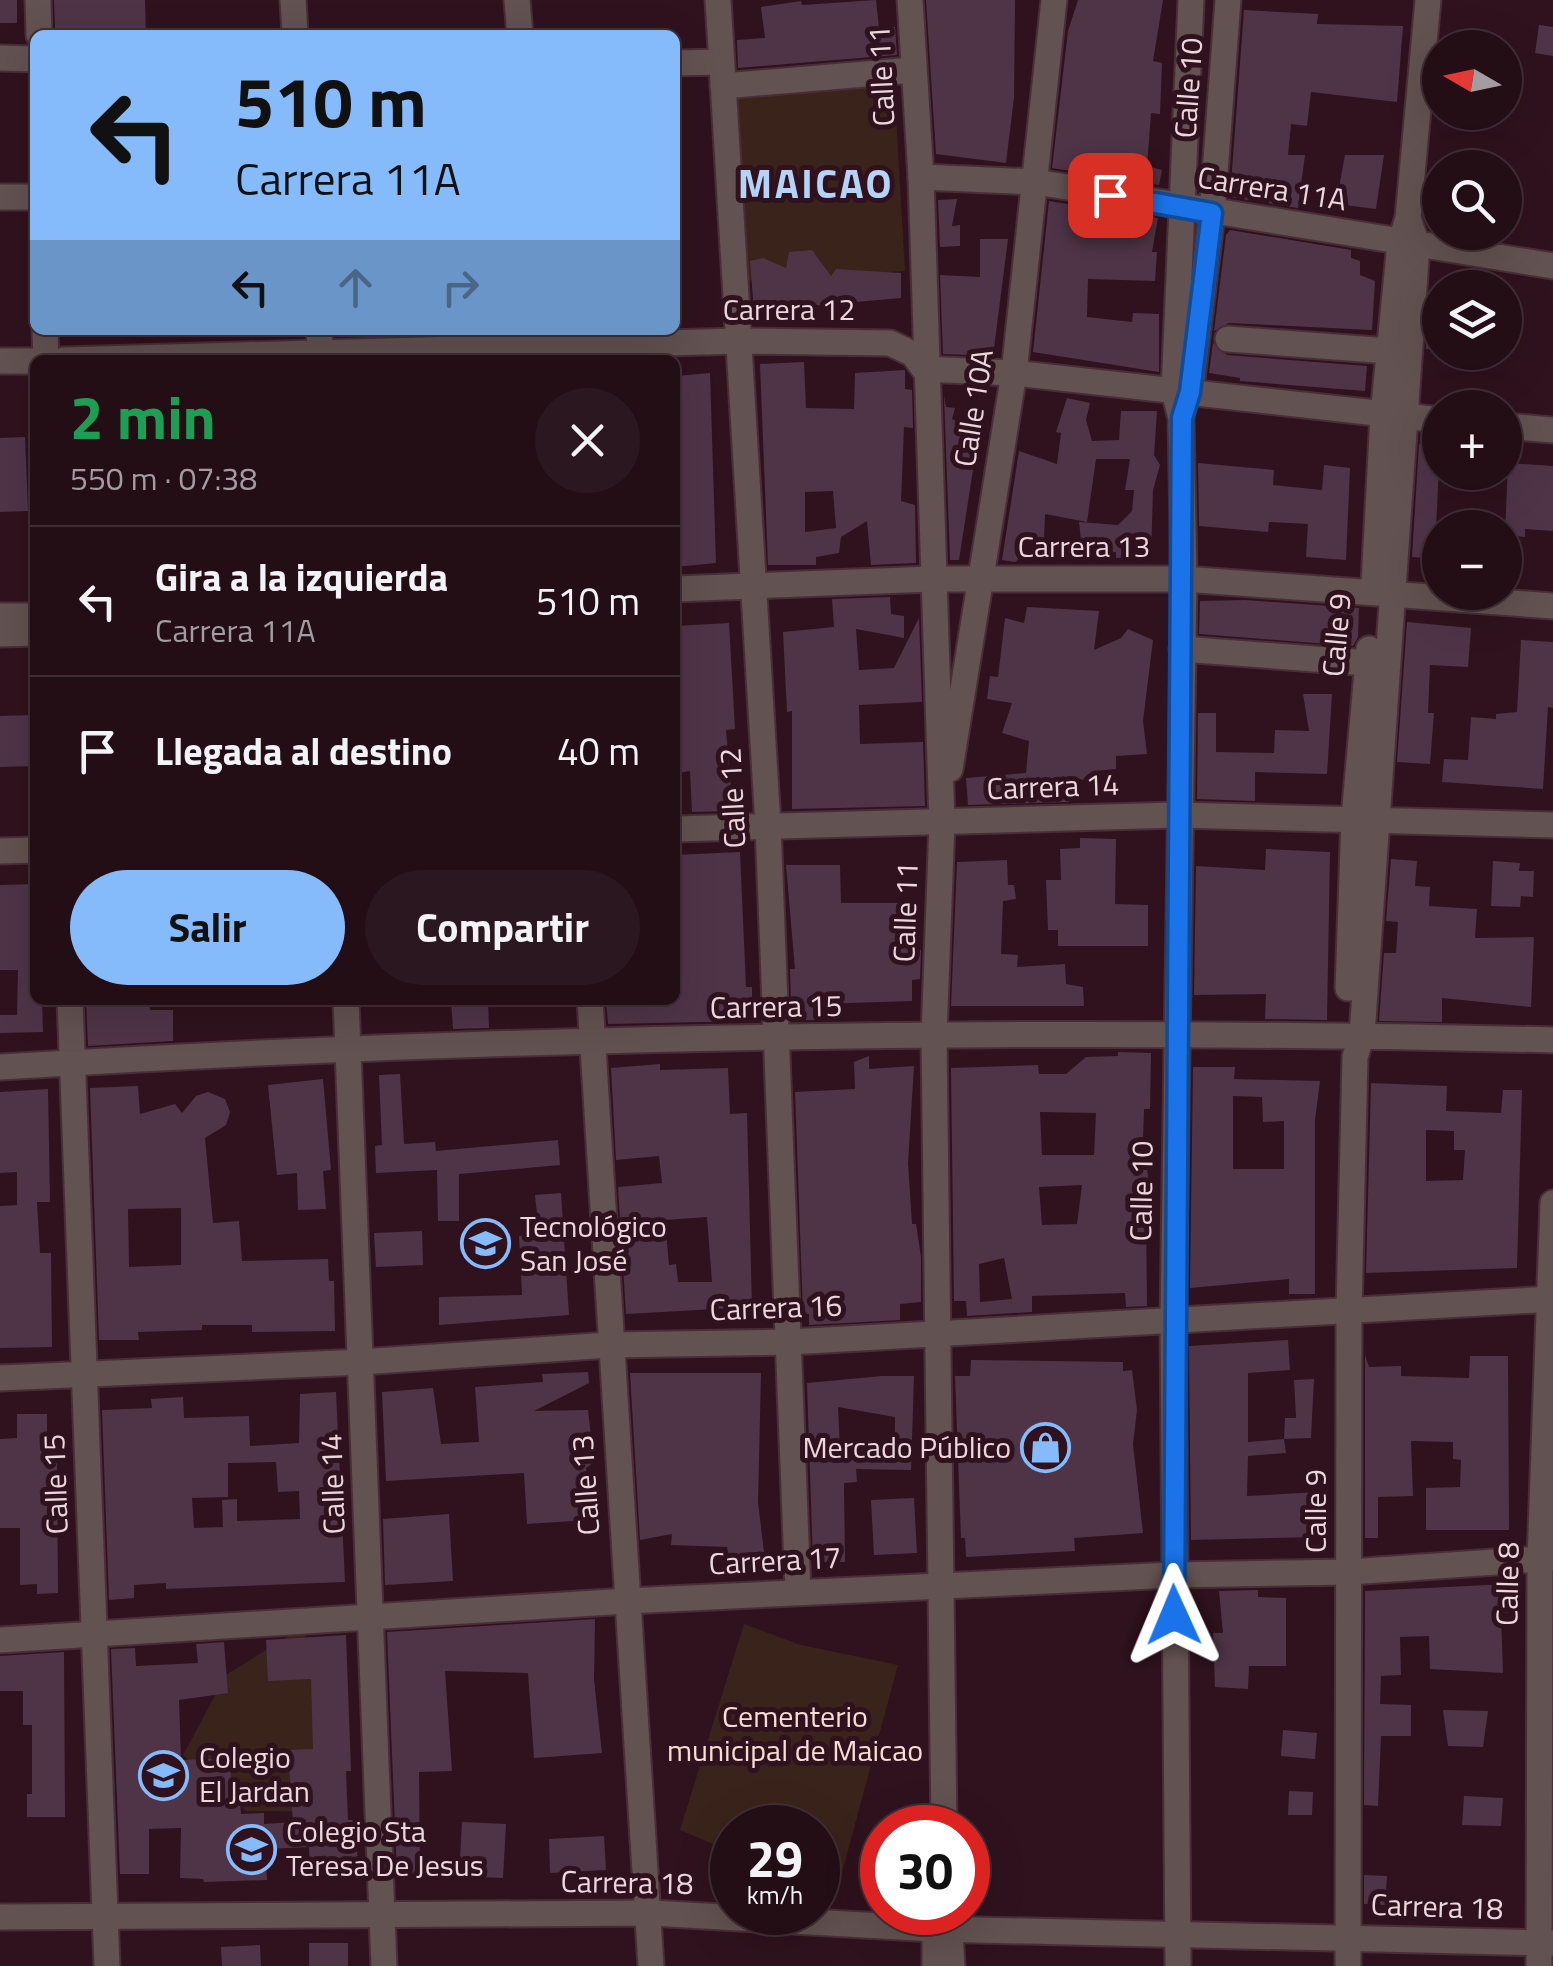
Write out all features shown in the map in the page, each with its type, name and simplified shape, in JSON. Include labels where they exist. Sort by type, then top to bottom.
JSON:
[{"type":"street","points":[[38,0],[40,30]]},
{"type":"street","points":[[293,0],[294,30]]},
{"type":"street","points":[[517,0],[520,30]]},
{"type":"street","name":"Calle 12","points":[[718,0],[768,824],[798,1592]]},
{"type":"street","name":"Calle 11","points":[[910,0],[921,177],[924,369],[942,824],[934,1036],[944,1805]]},
{"type":"street","name":"Calle 10A","points":[[942,824],[1014,373],[1054,0]]},
{"type":"street","points":[[1182,392],[1183,208],[1192,0]]},
{"type":"street","name":"Calle 10","points":[[1178,1966],[1173,1321],[1177,815],[1184,580],[1182,392],[1212,213],[1228,0]]},
{"type":"street","name":"Calle 9","points":[[1364,818],[1428,0]]},
{"type":"street","points":[[0,58],[30,59]]},
{"type":"street","points":[[680,64],[722,74],[913,70]]},
{"type":"street","name":"Carrera 11A","points":[[921,177],[1036,182],[1553,266]]},
{"type":"street","points":[[0,197],[30,197]]},
{"type":"street","name":"Calle 9","points":[[1394,416],[1389,351],[1409,244]]},
{"type":"street","points":[[1228,340],[1389,351]]},
{"type":"street","name":"Carrera 12","points":[[171,355],[320,348],[738,341],[890,343],[913,354],[924,369]]},
{"type":"street","points":[[0,361],[30,360]]},
{"type":"street","points":[[924,369],[1014,373],[1422,418]]},
{"type":"street","points":[[1522,427],[1553,430]]},
{"type":"street","name":"Carrera 13","points":[[680,589],[931,578],[1184,580],[1381,597],[1553,606]]},
{"type":"street","name":"Calle 9","points":[[1348,1966],[1349,1312],[1355,1042],[1368,663],[1381,597]]},
{"type":"street","points":[[0,616],[30,616]]},
{"type":"street","points":[[0,634],[30,633]]},
{"type":"street","points":[[1182,648],[1368,663]]},
{"type":"street","name":"Carrera 14","points":[[680,829],[1177,815],[1553,824]]},
{"type":"street","points":[[0,852],[30,850]]},
{"type":"street","name":"Calle 15","points":[[70,1005],[107,1966]]},
{"type":"street","name":"Calle 14","points":[[346,1005],[384,1966]]},
{"type":"street","name":"Calle 13","points":[[590,1005],[609,1345],[652,1966]]},
{"type":"street","name":"Carrera 15","points":[[0,1066],[348,1049],[934,1036],[1176,1034],[1355,1042],[1553,1040]]},
{"type":"street","name":"Calle 8","points":[[1544,1950],[1553,1203]]},
{"type":"street","name":"Carrera 16","points":[[0,1378],[360,1362],[609,1345],[790,1342],[1551,1300]]},
{"type":"street","name":"Carrera 17","points":[[0,1640],[370,1614],[1173,1575],[1349,1572],[1547,1558]]},
{"type":"street","name":"Carrera 18","points":[[0,1918],[650,1913],[860,1919]]},
{"type":"street","name":"Carrera 18","points":[[990,1924],[1178,1934],[1348,1936],[1544,1950]]},
{"type":"street","points":[[935,1966],[941,1935]]},
{"type":"street","points":[[946,1935],[952,1966]]},
{"type":"green space","points":[[894,82],[905,271],[740,281],[730,92]]},
{"type":"green space","name":"Cementerio municipal de Maicao","points":[[744,1624],[801,1645],[898,1665],[840,1880],[840,1805],[710,1805],[710,1843],[680,1830]]},
{"type":"green space","points":[[303,1627],[348,1812],[246,1811],[183,1755],[226,1675]]},
{"type":"building","points":[[0,0],[17,0],[17,23],[0,23]]},
{"type":"building","points":[[54,0],[145,0],[146,30],[55,29]]},
{"type":"building","points":[[876,0],[879,28],[895,27],[897,55],[738,68],[737,40],[765,38],[761,7],[801,1],[802,5]]},
{"type":"building","points":[[926,0],[1015,0],[1014,98],[1006,163],[936,154]]},
{"type":"building","points":[[1078,0],[1163,0],[1153,61],[1162,63],[1160,114],[1151,113],[1147,166],[1162,170],[1159,185],[1052,168],[1068,31]]},
{"type":"building","points":[[1244,10],[1318,14],[1317,24],[1403,26],[1397,102],[1311,92],[1307,126],[1291,124],[1288,155],[1305,155],[1298,208],[1230,197]]},
{"type":"building","points":[[1539,25],[1553,27],[1553,56],[1535,53]]},
{"type":"building","points":[[1345,155],[1384,155],[1376,209],[1336,204]]},
{"type":"building","points":[[957,199],[952,226],[960,225],[960,246],[940,247],[938,200]]},
{"type":"building","points":[[1049,201],[1158,218],[1152,252],[1157,252],[1155,281],[1088,279],[1087,317],[1132,322],[1133,313],[1159,314],[1159,372],[1033,352]]},
{"type":"building","points":[[1230,230],[1351,250],[1351,258],[1360,261],[1360,275],[1375,281],[1372,330],[1229,323],[1214,331],[1226,235]]},
{"type":"building","points":[[980,239],[1008,239],[993,356],[943,354],[940,275],[980,277]]},
{"type":"building","points":[[812,250],[831,276],[836,269],[901,273],[901,298],[754,311],[750,261],[763,258],[786,268],[789,252]]},
{"type":"building","points":[[1213,343],[1227,355],[1367,366],[1365,391],[1240,381],[1209,373]]},
{"type":"building","points":[[804,362],[806,408],[854,409],[855,373],[905,370],[905,389],[912,390],[913,428],[904,427],[901,501],[915,505],[916,563],[871,565],[867,521],[841,537],[839,553],[816,557],[816,565],[768,565],[760,364]],"holes":[[[833,491],[836,528],[805,532],[805,492]]]},
{"type":"building","points":[[710,373],[716,563],[680,567],[680,376]]},
{"type":"building","points":[[944,395],[946,407],[955,408],[952,419],[964,424],[963,429],[979,431],[959,560],[950,560]]},
{"type":"building","points":[[1067,398],[1090,403],[1086,420],[1092,441],[1119,440],[1121,411],[1157,411],[1154,455],[1160,465],[1153,490],[1151,556],[1116,558],[1116,552],[1108,552],[1109,542],[1081,540],[1079,522],[1118,525],[1132,511],[1134,490],[1125,490],[1130,459],[1096,459],[1087,522],[1045,514],[1044,539],[1028,536],[1023,555],[1015,562],[1002,560],[1019,451],[1057,464],[1061,433],[1056,432]]},
{"type":"building","points":[[25,437],[28,511],[0,512],[0,438]]},
{"type":"building","points":[[1419,444],[1422,490],[1438,490],[1437,510],[1422,510],[1422,558],[1412,557]]},
{"type":"building","points":[[1198,463],[1274,470],[1273,485],[1322,490],[1324,465],[1350,468],[1346,560],[1306,557],[1308,524],[1269,522],[1268,532],[1199,526]]},
{"type":"building","points":[[1522,464],[1553,466],[1553,531],[1525,529],[1522,537],[1522,510],[1506,510],[1507,490],[1522,490]]},
{"type":"building","points":[[890,597],[891,614],[904,616],[904,638],[856,629],[859,670],[894,668],[919,618],[922,702],[859,705],[860,744],[923,742],[925,806],[792,809],[792,711],[787,712],[783,632],[834,627],[832,599]]},
{"type":"building","points":[[1200,601],[1359,608],[1358,637],[1353,646],[1199,634]]},
{"type":"building","points":[[1027,607],[1099,611],[1094,650],[1121,638],[1128,629],[1153,640],[1143,721],[1147,754],[1116,756],[1116,769],[1094,771],[1092,782],[1068,776],[1069,802],[968,805],[966,778],[1026,773],[1029,741],[1002,733],[1012,703],[987,699],[990,676],[998,677],[1005,618],[1024,623]]},
{"type":"building","points":[[1407,622],[1471,628],[1468,667],[1430,665],[1428,713],[1434,713],[1430,764],[1397,762]]},
{"type":"building","points":[[729,623],[735,729],[726,730],[733,811],[692,812],[690,771],[680,773],[680,626]]},
{"type":"building","points":[[1521,640],[1553,642],[1553,708],[1548,707],[1543,789],[1442,782],[1444,759],[1468,760],[1471,717],[1496,719],[1496,714],[1517,712]]},
{"type":"building","points":[[1303,694],[1332,694],[1327,774],[1255,772],[1255,801],[1197,799],[1198,713],[1216,713],[1216,752],[1274,753],[1275,730],[1309,731]]},
{"type":"building","points":[[30,715],[30,766],[0,767],[0,716]]},
{"type":"building","points":[[1080,838],[1116,839],[1115,904],[1148,905],[1148,946],[1058,946],[1058,930],[1048,930],[1046,880],[1061,880],[1060,849],[1080,848]]},
{"type":"building","points":[[1266,849],[1330,852],[1327,1020],[1265,1019],[1266,994],[1194,995],[1196,866],[1265,870]]},
{"type":"building","points":[[740,852],[746,987],[752,987],[752,1021],[608,1024],[606,1005],[680,1005],[680,855]]},
{"type":"building","points":[[1391,859],[1417,861],[1415,886],[1430,887],[1429,906],[1477,909],[1475,938],[1534,937],[1531,1007],[1442,998],[1442,1022],[1379,1021],[1384,953],[1396,953],[1398,922],[1386,921]]},
{"type":"building","points":[[1007,860],[1008,885],[1014,885],[1016,899],[1003,901],[1001,954],[1018,955],[1017,967],[1065,964],[1066,984],[1083,987],[1084,1006],[951,1006],[957,862]]},
{"type":"building","points":[[1493,861],[1520,863],[1519,871],[1534,871],[1533,897],[1521,896],[1520,907],[1491,906]]},
{"type":"building","points":[[786,865],[840,865],[841,903],[911,903],[910,950],[921,950],[920,979],[912,980],[912,1001],[818,1004],[816,1020],[800,1020],[801,1004],[791,1005],[790,969],[795,969]]},
{"type":"building","points":[[30,884],[30,1005],[42,1005],[43,1032],[0,1033],[0,1015],[17,1015],[18,970],[0,970],[0,885]]},
{"type":"building","points":[[86,1005],[150,1005],[150,1010],[173,1010],[173,1041],[88,1046]]},
{"type":"building","points":[[451,1005],[488,1005],[489,1028],[453,1029]]},
{"type":"building","points":[[1118,1052],[1151,1053],[1150,1109],[1144,1109],[1142,1169],[1147,1168],[1152,1212],[1146,1212],[1147,1306],[1126,1307],[1125,1293],[1032,1296],[1032,1312],[967,1316],[966,1301],[954,1301],[951,1068],[1038,1065],[1039,1074],[1066,1074],[1086,1057],[1118,1056]],"holes":[[[1040,1112],[1096,1113],[1094,1155],[1042,1155]],[[1082,1185],[1077,1224],[1042,1225],[1039,1187]],[[1004,1258],[1012,1299],[980,1302],[979,1264]]]},
{"type":"building","points":[[869,1056],[869,1069],[914,1066],[908,1163],[912,1224],[916,1224],[921,1257],[921,1302],[900,1304],[900,1320],[809,1325],[809,1314],[803,1314],[795,1092],[855,1089],[854,1062]]},
{"type":"building","points":[[660,1064],[660,1070],[728,1068],[730,1114],[747,1113],[752,1307],[626,1314],[618,1187],[662,1183],[659,1156],[616,1160],[611,1068]],"holes":[[[707,1217],[712,1282],[678,1282],[676,1264],[669,1265],[665,1220]]]},
{"type":"building","points":[[1193,1067],[1235,1067],[1234,1079],[1320,1081],[1315,1120],[1315,1294],[1289,1294],[1289,1279],[1190,1288]],"holes":[[[1233,1096],[1262,1097],[1263,1122],[1284,1121],[1284,1169],[1233,1169]]]},
{"type":"building","points":[[400,1074],[404,1144],[435,1142],[436,1151],[558,1140],[560,1165],[459,1174],[459,1221],[438,1221],[437,1170],[376,1173],[375,1146],[382,1145],[379,1075]]},
{"type":"building","points":[[323,1079],[331,1170],[323,1171],[326,1209],[298,1210],[297,1173],[277,1175],[268,1085]]},
{"type":"building","points":[[1371,1083],[1447,1086],[1446,1111],[1501,1113],[1503,1090],[1522,1090],[1517,1268],[1366,1273]],"holes":[[[1426,1130],[1454,1131],[1454,1150],[1465,1150],[1463,1180],[1426,1181]]]},
{"type":"building","points":[[138,1086],[140,1114],[175,1104],[182,1113],[196,1096],[208,1092],[225,1099],[230,1112],[226,1125],[205,1138],[213,1223],[239,1221],[242,1261],[328,1259],[329,1281],[334,1281],[335,1331],[252,1332],[252,1325],[202,1325],[202,1330],[138,1332],[139,1340],[99,1340],[90,1088]],"holes":[[[181,1208],[181,1265],[129,1267],[128,1209]]]},
{"type":"building","points":[[48,1089],[50,1202],[37,1202],[40,1253],[51,1253],[52,1347],[0,1348],[0,1206],[17,1205],[17,1172],[0,1173],[0,1092]]},
{"type":"building","points":[[561,1193],[569,1315],[439,1325],[439,1297],[522,1295],[519,1236],[539,1234],[535,1195]]},
{"type":"building","points":[[422,1231],[423,1265],[376,1267],[374,1233]]},
{"type":"building","points":[[1288,1340],[1290,1370],[1248,1373],[1248,1442],[1284,1439],[1286,1453],[1248,1456],[1247,1496],[1320,1492],[1317,1537],[1191,1540],[1189,1346]]},
{"type":"building","points":[[1365,1355],[1369,1367],[1401,1366],[1401,1376],[1469,1378],[1470,1356],[1508,1356],[1509,1530],[1426,1530],[1426,1488],[1460,1487],[1461,1460],[1453,1459],[1453,1442],[1411,1441],[1413,1496],[1378,1497],[1378,1538],[1365,1538]]},
{"type":"building","name":"Mercado Público","points":[[971,1360],[1123,1362],[1123,1371],[1132,1370],[1137,1410],[1133,1444],[1143,1533],[1074,1538],[1075,1551],[966,1557],[965,1538],[961,1538],[955,1376],[970,1376]]},
{"type":"building","points":[[588,1372],[589,1383],[534,1411],[588,1410],[594,1462],[586,1468],[589,1520],[527,1524],[524,1473],[386,1481],[382,1392],[433,1388],[441,1444],[479,1442],[475,1387],[543,1382],[542,1374]]},
{"type":"building","points":[[630,1373],[761,1373],[758,1502],[765,1561],[730,1566],[727,1547],[671,1545],[672,1534],[640,1540]]},
{"type":"building","points":[[914,1376],[911,1470],[856,1469],[857,1482],[844,1483],[845,1562],[813,1562],[807,1383]],"holes":[[[838,1407],[895,1417],[895,1450],[840,1449]]]},
{"type":"building","points":[[1314,1379],[1311,1438],[1284,1439],[1285,1418],[1296,1418],[1294,1380]]},
{"type":"building","points":[[336,1392],[345,1582],[166,1589],[166,1583],[134,1585],[134,1598],[109,1600],[102,1410],[152,1408],[151,1399],[183,1397],[184,1418],[249,1416],[250,1446],[299,1443],[300,1394]],"holes":[[[276,1462],[278,1492],[299,1491],[300,1519],[237,1521],[237,1499],[222,1500],[223,1527],[194,1528],[192,1498],[228,1497],[228,1463]]]},
{"type":"building","points":[[17,1414],[47,1414],[47,1457],[57,1457],[58,1593],[37,1594],[37,1584],[20,1585],[20,1528],[0,1528],[0,1439],[17,1438]]},
{"type":"building","points":[[914,1498],[917,1553],[874,1555],[871,1500]]},
{"type":"building","points":[[449,1514],[453,1581],[385,1585],[383,1519]]},
{"type":"building","points":[[1509,1584],[1511,1612],[1501,1613],[1503,1673],[1430,1669],[1429,1636],[1400,1637],[1401,1675],[1381,1676],[1380,1704],[1411,1705],[1411,1736],[1381,1736],[1378,1806],[1364,1805],[1365,1591]]},
{"type":"building","points":[[1258,1590],[1258,1597],[1286,1598],[1286,1666],[1249,1666],[1248,1689],[1215,1687],[1213,1633],[1223,1633],[1219,1591]]},
{"type":"building","points":[[595,1619],[594,1680],[602,1753],[534,1758],[528,1673],[445,1671],[452,1771],[419,1772],[420,1875],[397,1875],[387,1632]]},
{"type":"building","points":[[346,1635],[351,1771],[346,1771],[348,1820],[356,1820],[358,1874],[310,1875],[309,1847],[265,1849],[267,1880],[204,1882],[180,1878],[181,1828],[149,1829],[149,1874],[120,1874],[111,1649],[135,1648],[136,1666],[198,1663],[196,1644],[224,1642],[228,1693],[179,1700],[181,1760],[230,1758],[232,1803],[240,1803],[241,1814],[264,1813],[264,1824],[293,1822],[288,1750],[313,1749],[311,1679],[268,1681],[266,1640]]},
{"type":"building","points":[[64,1652],[65,1817],[27,1817],[27,1794],[32,1794],[32,1725],[23,1725],[23,1691],[0,1691],[0,1656]]},
{"type":"building","points":[[1443,1710],[1488,1711],[1483,1747],[1448,1746]]},
{"type":"building","points":[[1283,1730],[1317,1733],[1315,1759],[1281,1756]]},
{"type":"building","points":[[1289,1791],[1313,1792],[1312,1815],[1288,1815]]},
{"type":"building","points":[[1464,1796],[1503,1798],[1501,1826],[1462,1825]]},
{"type":"building","points":[[462,1822],[506,1824],[503,1878],[459,1876]]},
{"type":"building","points":[[604,1836],[606,1870],[550,1873],[549,1839]]},
{"type":"building","points":[[1364,1875],[1387,1876],[1385,1905],[1364,1904]]},
{"type":"building","points":[[309,1943],[348,1943],[348,1966],[309,1966]]},
{"type":"building","points":[[260,1945],[261,1966],[222,1966],[221,1947]]},
{"type":"place","name":"Tecnológico San José","points":[[485,1244]]},
{"type":"place","name":"Mercado Público","points":[[1046,1448]]},
{"type":"place","name":"Colegio El Jardan","points":[[164,1775]]},
{"type":"place","name":"Colegio Sta Teresa De Jesus","points":[[251,1849]]},
{"type":"district","name":"MAICAO","points":[[816,184]]},
{"type":"route","points":[[1110,195],[1212,213],[1190,392],[1182,418],[1184,580],[1177,815],[1174,1615]]}]
